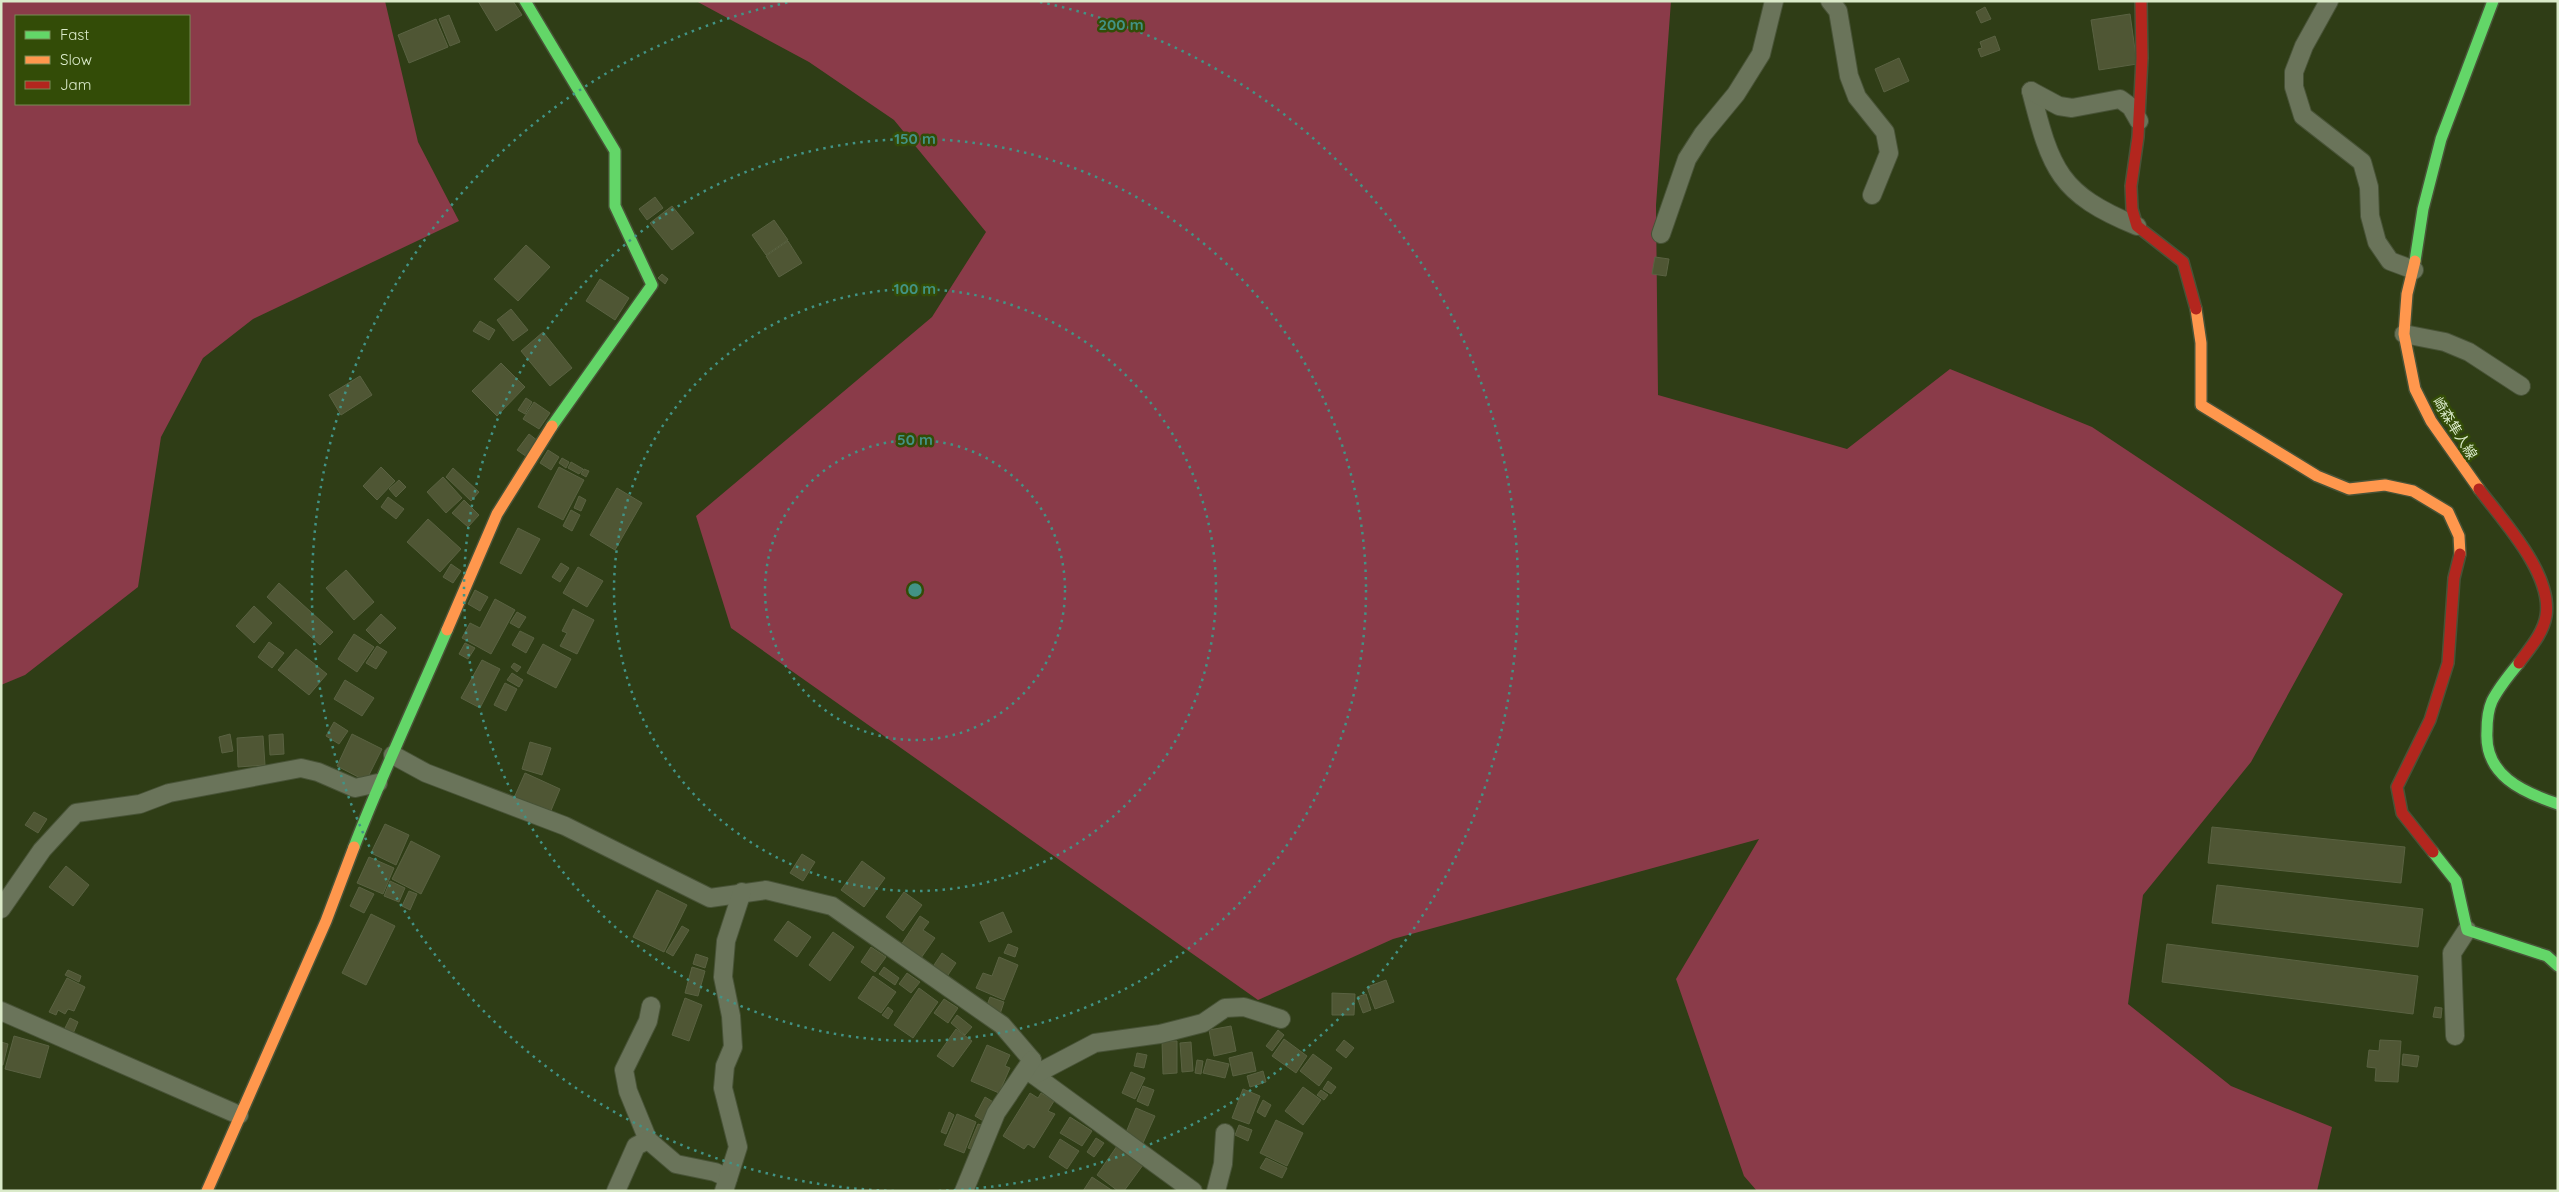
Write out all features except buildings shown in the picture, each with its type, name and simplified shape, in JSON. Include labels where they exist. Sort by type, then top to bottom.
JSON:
[{"type":"street","points":[[206,1191],[326,921],[378,784],[393,755],[497,514],[565,405],[652,285],[614,206],[615,151],[525,1]]},
{"type":"street","points":[[1660,234],[1687,159],[1707,128],[1736,94],[1761,54],[1774,1]]},
{"type":"street","points":[[1830,1],[1838,11],[1849,76],[1857,97],[1885,132],[1889,154],[1872,194]]},
{"type":"street","points":[[2137,226],[2132,209],[2131,186],[2139,121],[2142,58],[2141,1]]},
{"type":"street","points":[[2329,1],[2304,46],[2294,72],[2294,87],[2298,102],[2303,116],[2362,162],[2369,188],[2370,216],[2377,242],[2390,261],[2414,270]]},
{"type":"street","name":"崎森隼人線","points":[[2494,1],[2442,138],[2423,209],[2414,270],[2407,294],[2404,334],[2415,389],[2431,421],[2459,464],[2530,558],[2542,581],[2546,596],[2546,614],[2542,628],[2491,703],[2486,735],[2489,756],[2496,771],[2521,789],[2558,804]]},
{"type":"street","points":[[2139,121],[2131,107],[2120,99],[2072,108],[2059,106],[2031,91],[2050,156],[2062,178],[2088,202],[2137,226],[2183,262],[2198,317],[2201,343],[2201,405],[2317,476],[2349,489],[2385,485],[2413,490],[2448,512],[2459,536],[2460,553],[2454,578],[2448,663],[2430,720],[2397,788],[2402,813],[2456,882],[2467,930],[2452,953],[2455,1036]]},
{"type":"street","points":[[2404,334],[2445,342],[2469,352],[2521,386]]},
{"type":"street","points":[[393,755],[426,773],[565,826],[710,898],[766,890],[794,894],[832,906],[1002,1024],[1033,1068],[1194,1191]]},
{"type":"street","points":[[1,909],[42,850],[76,813],[140,804],[169,793],[301,768],[318,772],[355,788],[378,784]]},
{"type":"street","points":[[726,1185],[738,1147],[723,1088],[725,1066],[733,1047],[731,1016],[723,977],[726,941],[742,892]]},
{"type":"street","points":[[2467,930],[2547,956],[2558,966]]},
{"type":"street","points":[[651,1006],[648,1021],[624,1070],[628,1091],[648,1140],[676,1164],[715,1172],[726,1185]]},
{"type":"street","points":[[964,1191],[996,1113],[1033,1068],[1094,1044],[1160,1034],[1203,1022],[1225,1008],[1244,1007],[1281,1019]]},
{"type":"street","points":[[1,1011],[239,1115]]},
{"type":"street","points":[[1216,1191],[1223,1164],[1225,1133]]},
{"type":"street","points":[[616,1191],[636,1146],[648,1140]]},
{"type":"shaded area","points":[[1,1],[385,1],[418,142],[459,221],[253,319],[203,358],[161,437],[138,587],[25,675],[1,685]]},
{"type":"shaded area","points":[[696,1],[1671,1],[1656,205],[1658,395],[1847,449],[1950,369],[2092,427],[2343,594],[2251,762],[2143,895],[2128,1004],[2231,1086],[2332,1127],[2317,1191],[1757,1191],[1744,1176],[1676,979],[1759,839],[1393,939],[1258,1000],[731,628],[696,516],[932,317],[986,232],[894,120],[809,62]]},
{"type":"traffic: fast","points":[[525,1],[615,151],[615,206],[652,285],[552,426]]},
{"type":"traffic: fast","points":[[2415,261],[2423,209],[2441,139],[2493,1]]},
{"type":"traffic: fast","points":[[354,847],[447,630]]},
{"type":"traffic: fast","points":[[2519,663],[2501,686],[2491,705],[2487,724],[2488,746],[2492,759],[2508,780],[2531,794],[2558,804]]},
{"type":"traffic: fast","points":[[2433,852],[2456,881],[2467,930],[2547,956],[2558,966]]},
{"type":"traffic: slow","points":[[2415,261],[2407,294],[2404,334],[2415,389],[2431,421],[2479,489]]},
{"type":"traffic: slow","points":[[2196,309],[2201,343],[2201,405],[2317,476],[2349,489],[2385,485],[2413,491],[2448,512],[2459,536],[2460,554]]},
{"type":"traffic: slow","points":[[447,630],[497,514],[552,426]]},
{"type":"traffic: slow","points":[[207,1191],[326,921],[354,847]]},
{"type":"traffic: jam","points":[[2141,1],[2142,58],[2138,137],[2131,186],[2132,209],[2137,226],[2183,262],[2196,309]]},
{"type":"traffic: jam","points":[[2479,489],[2524,549],[2542,583],[2546,600],[2546,616],[2542,629],[2519,663]]},
{"type":"traffic: jam","points":[[2433,852],[2402,813],[2397,787],[2430,720],[2448,663],[2454,578],[2460,554]]}]
